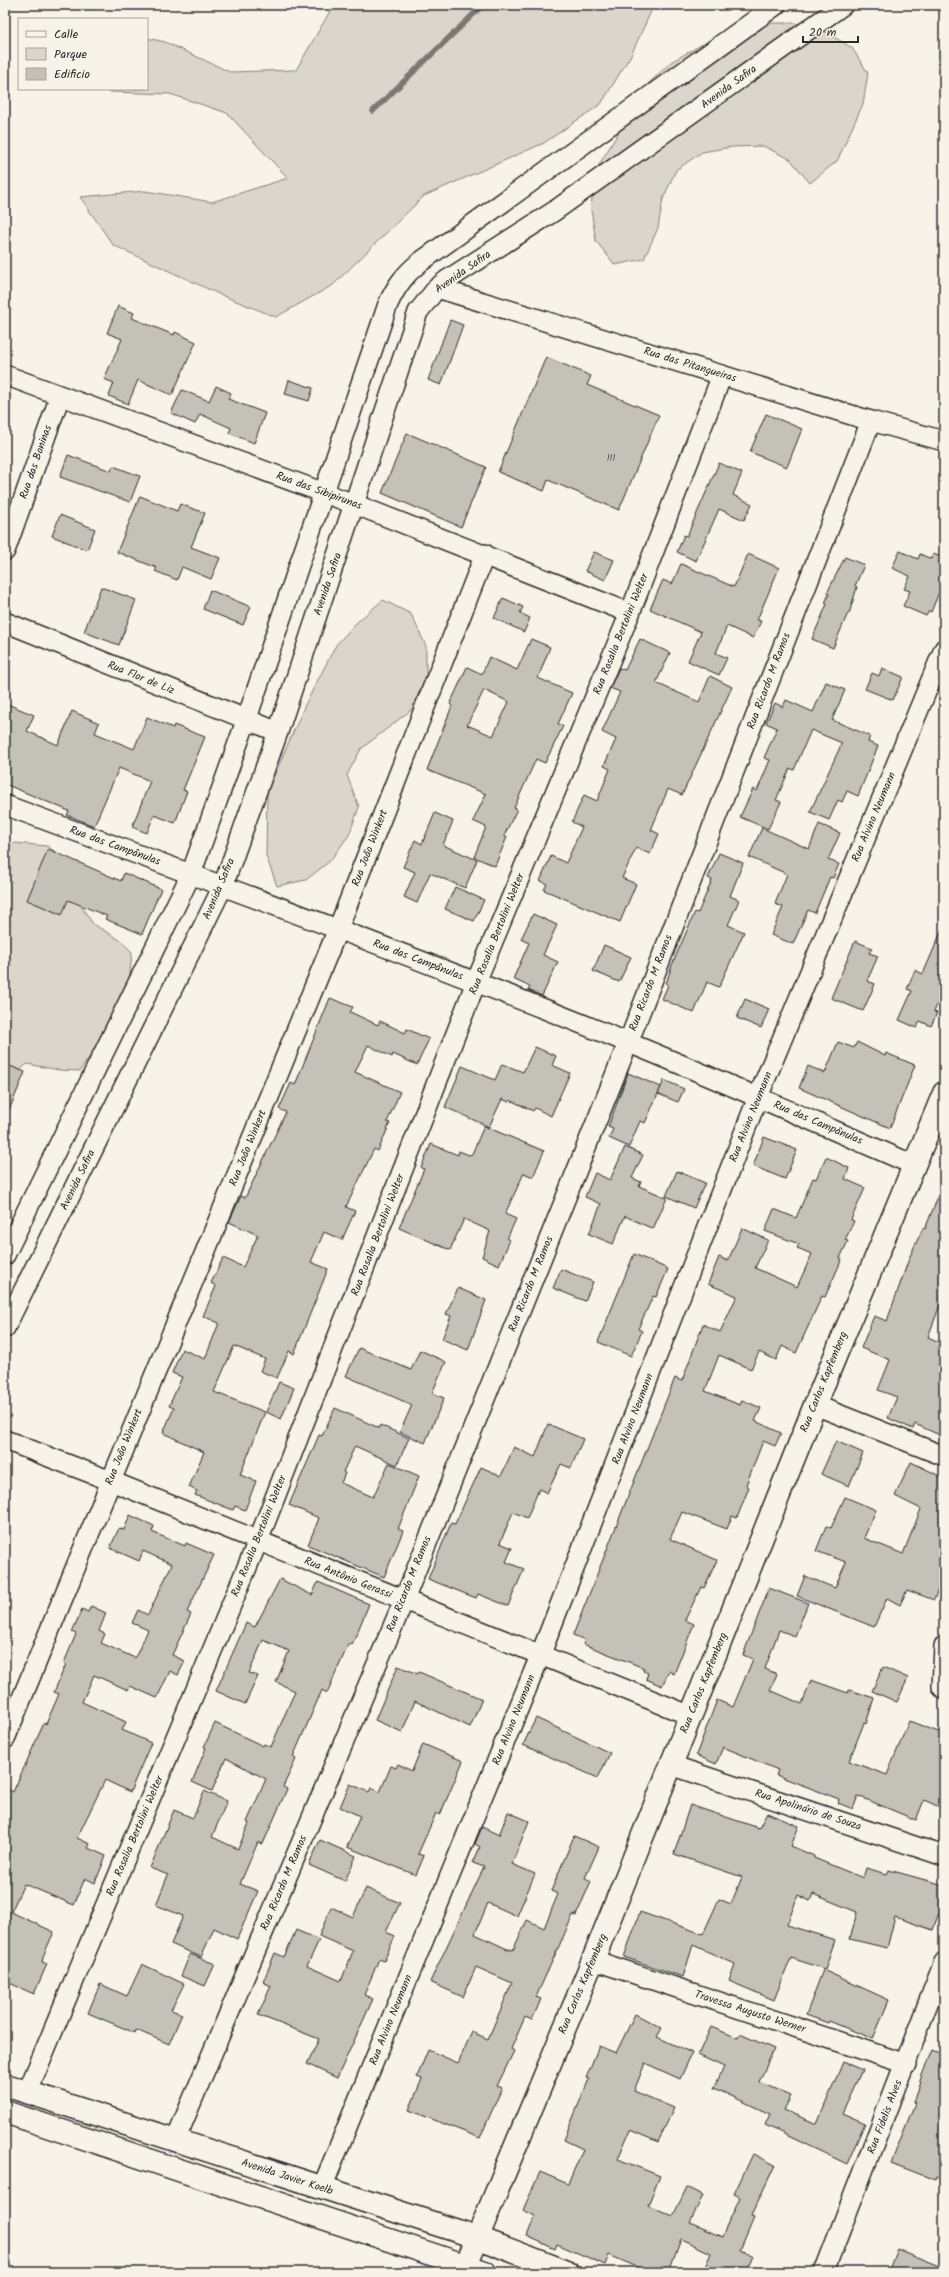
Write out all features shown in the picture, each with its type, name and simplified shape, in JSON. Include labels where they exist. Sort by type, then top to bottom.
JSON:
[{"type":"street","points":[[5,1255],[191,874],[246,721],[388,304],[406,273],[776,5]]},
{"type":"street","name":"Avenida Safira","points":[[5,1328],[223,886],[278,732],[418,312],[436,288],[554,212],[843,5]]},
{"type":"street","name":"Rua das Pitangueiras","points":[[436,288],[722,374],[871,421],[944,441]]},
{"type":"street","name":"Rua Rosalia Bertolini Welter","points":[[27,2093],[258,1541],[476,982],[630,613],[722,374]]},
{"type":"street","name":"Rua das Sibipirunas","points":[[5,375],[323,492],[485,554],[630,613]]},
{"type":"street","name":"Rua das Boninas","points":[[5,551],[60,396]]},
{"type":"street","name":"Rua Ricardo M Ramos","points":[[175,2141],[404,1600],[628,1043],[871,421]]},
{"type":"street","name":"Rua João Winkert","points":[[5,1740],[338,929],[485,554]]},
{"type":"street","name":"Rua Flor de Liz","points":[[5,622],[246,721],[278,732]]},
{"type":"street","name":"Rua Alvino Neumann","points":[[322,2188],[540,1656],[758,1097],[944,649]]},
{"type":"street","name":"Rua das Campânulas","points":[[5,805],[476,982],[758,1097],[914,1165]]},
{"type":"street","name":"Rua Carlos Kapfemberg","points":[[471,2270],[476,2237],[594,1960],[815,1405],[914,1165],[939,1117],[944,1093]]},
{"type":"street","points":[[815,1405],[944,1456]]},
{"type":"street","name":"Rua Antônio Gerassi","points":[[5,1440],[111,1481],[691,1716]]},
{"type":"street","points":[[944,1646],[942,1687],[944,1689]]},
{"type":"street","name":"Rua Apolinário de Souza","points":[[671,1765],[944,1856]]},
{"type":"street","name":"Travessa Augusto Werner","points":[[594,1960],[906,2064]]},
{"type":"street","name":"Rua Fidelis Alves","points":[[824,2272],[906,2064],[944,1962]]},
{"type":"street","name":"Avenida Javier Koelb","points":[[5,2086],[476,2237],[567,2272]]},
{"type":"street","points":[[5,2112],[471,2270]]},
{"type":"green space","points":[[329,5],[654,5],[631,55],[601,104],[544,143],[424,196],[333,285],[276,317],[221,295],[113,245],[80,197],[145,191],[212,202],[288,178],[227,113],[170,94],[109,92],[109,90],[148,90],[148,38],[165,42],[230,72],[296,70],[329,13]]},
{"type":"green space","points":[[764,23],[795,23],[826,32],[852,48],[868,73],[863,104],[837,161],[810,183],[790,159],[763,146],[732,147],[702,152],[676,170],[663,199],[658,228],[644,259],[615,265],[596,241],[591,210],[594,173],[648,84],[671,62],[701,45],[733,37]]},
{"type":"green space","points":[[383,600],[411,614],[426,646],[426,677],[411,710],[361,749],[347,775],[359,807],[349,835],[330,861],[306,880],[277,886],[266,856],[267,792],[305,705],[336,645],[357,622]]},
{"type":"green space","points":[[15,843],[47,846],[73,864],[75,897],[93,924],[120,940],[132,952],[129,984],[99,1043],[80,1071],[59,1070],[27,1064],[5,1083],[5,849]]},
{"type":"building","points":[[118,306],[134,313],[132,318],[174,335],[175,332],[196,342],[172,395],[138,380],[128,404],[109,396],[114,383],[104,379],[122,339],[107,333]]},
{"type":"building","points":[[450,320],[463,325],[441,385],[428,380]]},
{"type":"building","points":[[546,357],[591,376],[587,385],[659,415],[619,510],[548,480],[544,491],[498,472]]},
{"type":"building","points":[[289,380],[313,388],[309,401],[285,394]]},
{"type":"building","points":[[216,386],[231,393],[228,399],[265,413],[254,443],[229,433],[231,428],[200,414],[195,424],[171,413],[182,390],[209,401]]},
{"type":"building","points":[[766,414],[802,429],[787,467],[750,452]]},
{"type":"building","points":[[407,433],[486,467],[461,527],[382,493]]},
{"type":"building","points":[[68,455],[111,471],[113,466],[140,476],[130,502],[60,477]]},
{"type":"building","points":[[719,463],[742,473],[733,495],[752,504],[744,520],[719,509],[696,561],[677,552],[684,535],[687,536]]},
{"type":"building","points":[[140,496],[177,511],[180,504],[205,513],[191,547],[220,558],[211,579],[182,567],[177,580],[155,571],[157,568],[117,552]]},
{"type":"building","points":[[60,515],[95,529],[87,550],[52,536]]},
{"type":"building","points":[[900,551],[918,559],[920,554],[931,559],[933,554],[944,558],[944,580],[931,612],[929,611],[926,616],[903,606],[910,591],[904,589],[910,576],[892,568]]},
{"type":"building","points":[[594,552],[614,560],[605,580],[585,571]]},
{"type":"building","points":[[748,554],[779,568],[757,620],[761,621],[753,638],[727,626],[716,653],[727,658],[719,675],[688,661],[701,632],[650,609],[663,580],[672,584],[681,564],[734,587]]},
{"type":"building","points":[[845,557],[864,565],[855,586],[857,587],[849,614],[848,613],[833,648],[812,639],[827,604],[825,603],[829,594],[827,593]]},
{"type":"building","points":[[101,587],[136,600],[119,645],[84,632]]},
{"type":"building","points":[[210,590],[251,607],[243,625],[203,609]]},
{"type":"building","points":[[503,598],[523,607],[520,613],[530,618],[524,632],[494,618]]},
{"type":"building","points":[[531,639],[550,647],[538,678],[572,693],[558,724],[563,726],[545,763],[536,759],[514,808],[517,809],[504,836],[507,837],[495,866],[474,857],[486,827],[473,821],[486,794],[427,770],[452,706],[450,704],[467,667],[482,674],[489,657],[517,670]],"holes":[[[484,690],[509,702],[493,736],[467,725]]]},
{"type":"building","points":[[640,639],[670,653],[656,683],[699,702],[710,676],[732,687],[682,795],[668,789],[651,830],[659,834],[650,854],[636,848],[622,878],[636,884],[620,922],[544,890],[547,884],[540,881],[551,856],[566,863],[582,827],[572,822],[584,795],[597,801],[610,769],[604,766],[616,739],[602,732],[620,692],[610,688],[619,668],[625,670]]},
{"type":"building","points":[[882,668],[903,677],[893,700],[865,689],[872,673],[879,676]]},
{"type":"building","points":[[826,682],[845,690],[832,720],[870,736],[868,742],[878,746],[858,796],[847,791],[842,802],[838,800],[829,820],[810,812],[842,743],[811,730],[794,770],[790,768],[776,800],[781,802],[768,829],[740,817],[753,789],[757,791],[770,760],[764,758],[777,728],[766,723],[775,703],[783,707],[786,700],[813,712]]},
{"type":"building","points":[[5,703],[34,715],[27,731],[58,745],[72,711],[99,723],[95,733],[134,749],[147,717],[173,728],[174,725],[205,737],[183,790],[187,791],[175,823],[154,815],[147,833],[132,827],[150,781],[119,768],[94,826],[67,815],[69,811],[5,784]]},
{"type":"building","points":[[435,813],[453,821],[443,845],[477,860],[465,888],[430,873],[417,903],[404,897],[415,872],[403,867],[415,840],[422,844]]},
{"type":"building","points":[[819,824],[840,833],[828,860],[839,864],[833,878],[830,877],[815,913],[808,910],[793,944],[771,935],[783,907],[775,904],[787,874],[749,857],[762,828],[809,849]]},
{"type":"building","points":[[48,849],[121,881],[124,873],[161,889],[142,934],[105,919],[107,916],[68,900],[62,915],[27,900]]},
{"type":"building","points":[[719,853],[743,863],[730,896],[739,900],[728,925],[744,932],[719,987],[707,982],[694,1013],[662,999],[668,985],[666,984],[672,965],[695,912],[698,913],[712,880],[708,878]]},
{"type":"building","points":[[455,887],[484,900],[474,921],[445,909]]},
{"type":"building","points":[[533,914],[557,925],[543,955],[558,962],[542,996],[528,990],[530,987],[513,979],[529,943],[521,939]]},
{"type":"building","points":[[944,925],[944,988],[934,1012],[937,1013],[931,1026],[920,1021],[917,1028],[899,1020],[912,991],[907,989],[915,970],[923,974]]},
{"type":"building","points":[[855,941],[872,948],[869,953],[878,956],[867,981],[875,984],[863,1011],[831,998]]},
{"type":"building","points":[[604,945],[631,957],[619,982],[593,971]]},
{"type":"building","points":[[330,998],[353,1007],[350,1012],[378,1025],[380,1021],[405,1033],[407,1029],[429,1039],[417,1065],[393,1054],[392,1057],[368,1045],[355,1072],[400,1092],[387,1122],[390,1123],[378,1151],[374,1149],[346,1207],[355,1211],[342,1240],[324,1232],[311,1262],[328,1269],[294,1354],[289,1351],[277,1378],[260,1371],[265,1359],[234,1346],[214,1392],[265,1412],[240,1475],[256,1481],[245,1510],[235,1506],[233,1510],[195,1495],[197,1491],[189,1487],[204,1452],[163,1433],[174,1408],[169,1406],[182,1377],[172,1373],[182,1349],[205,1359],[219,1323],[203,1316],[216,1286],[211,1283],[223,1258],[243,1267],[258,1235],[229,1222],[241,1196],[245,1198],[286,1112],[279,1109],[291,1083],[295,1085]]},
{"type":"building","points":[[745,999],[769,1009],[761,1028],[737,1018]]},
{"type":"building","points":[[838,1042],[854,1048],[857,1042],[885,1056],[886,1053],[915,1065],[890,1128],[799,1088],[808,1066],[825,1073]]},
{"type":"building","points":[[535,1047],[556,1056],[552,1065],[570,1073],[551,1116],[535,1108],[533,1111],[510,1100],[509,1102],[502,1099],[489,1127],[445,1107],[462,1066],[495,1080],[502,1064],[523,1072]]},
{"type":"building","points":[[5,1064],[25,1072],[5,1120]]},
{"type":"building","points":[[628,1073],[661,1087],[645,1123],[640,1121],[629,1147],[609,1138],[613,1129],[608,1127]]},
{"type":"building","points":[[664,1080],[684,1089],[678,1102],[658,1094]]},
{"type":"building","points":[[484,1126],[544,1151],[533,1177],[524,1173],[505,1214],[516,1219],[507,1239],[510,1240],[499,1265],[482,1257],[490,1231],[464,1219],[450,1250],[399,1228],[424,1169],[421,1168],[431,1144],[458,1155],[459,1151],[469,1155],[472,1154]]},
{"type":"building","points":[[764,1137],[797,1150],[785,1179],[753,1166]]},
{"type":"building","points":[[625,1147],[643,1155],[632,1178],[641,1182],[639,1186],[667,1198],[653,1229],[625,1216],[613,1244],[589,1234],[601,1204],[585,1197],[595,1173],[610,1180]]},
{"type":"building","points":[[826,1157],[849,1168],[845,1179],[865,1188],[851,1220],[854,1221],[845,1240],[848,1241],[840,1258],[842,1259],[825,1297],[822,1296],[796,1353],[782,1346],[776,1360],[759,1352],[751,1369],[719,1355],[705,1391],[740,1405],[742,1400],[761,1408],[755,1421],[781,1433],[775,1446],[763,1441],[746,1485],[749,1487],[737,1518],[732,1516],[727,1529],[682,1512],[670,1539],[717,1560],[704,1588],[701,1587],[685,1620],[694,1624],[674,1674],[669,1671],[662,1686],[646,1679],[648,1673],[643,1671],[644,1668],[583,1644],[585,1640],[573,1635],[675,1378],[682,1381],[703,1324],[720,1332],[737,1296],[708,1284],[719,1257],[728,1261],[742,1228],[768,1240],[755,1268],[797,1287],[812,1254],[797,1248],[799,1244],[765,1231],[774,1209],[796,1218],[813,1178],[816,1179]]},
{"type":"building","points":[[677,1171],[705,1183],[694,1208],[666,1196]]},
{"type":"building","points":[[943,1184],[944,1307],[940,1305],[928,1337],[944,1344],[944,1437],[915,1424],[913,1429],[888,1418],[897,1397],[878,1390],[890,1360],[861,1348],[874,1316],[887,1321],[910,1256],[923,1228],[925,1229]]},
{"type":"building","points":[[634,1254],[668,1269],[656,1297],[653,1296],[638,1329],[642,1331],[631,1356],[598,1342]]},
{"type":"building","points":[[561,1269],[593,1282],[585,1301],[553,1288]]},
{"type":"building","points":[[458,1288],[486,1300],[468,1350],[442,1339],[451,1316],[446,1314]]},
{"type":"building","points":[[359,1348],[411,1370],[420,1350],[446,1362],[432,1393],[444,1398],[425,1443],[400,1432],[412,1405],[346,1376]]},
{"type":"building","points":[[279,1382],[294,1388],[281,1419],[266,1412]]},
{"type":"building","points":[[335,1408],[379,1428],[380,1425],[409,1438],[397,1465],[355,1446],[343,1472],[345,1473],[341,1483],[373,1497],[389,1463],[419,1476],[398,1529],[403,1531],[384,1577],[308,1545],[319,1518],[289,1505],[319,1435],[322,1436]]},
{"type":"building","points":[[548,1424],[583,1439],[571,1468],[561,1464],[547,1493],[539,1489],[527,1518],[513,1512],[500,1543],[512,1548],[506,1562],[524,1569],[508,1606],[478,1594],[476,1598],[428,1579],[451,1523],[455,1524],[481,1467],[501,1476],[514,1447],[535,1457]]},
{"type":"building","points":[[836,1441],[863,1453],[849,1486],[821,1474]]},
{"type":"building","points":[[911,1462],[944,1478],[944,1573],[934,1600],[907,1590],[900,1605],[887,1598],[874,1627],[797,1596],[805,1576],[835,1588],[846,1562],[816,1551],[826,1526],[831,1528],[845,1497],[876,1510],[864,1538],[903,1554],[921,1509],[895,1496]]},
{"type":"building","points":[[130,1515],[154,1526],[152,1532],[185,1546],[186,1543],[214,1555],[187,1612],[191,1614],[172,1655],[185,1661],[178,1675],[170,1671],[157,1698],[130,1686],[128,1690],[94,1675],[82,1702],[126,1722],[122,1730],[151,1743],[130,1792],[105,1780],[77,1838],[90,1844],[88,1848],[106,1856],[95,1883],[85,1878],[74,1905],[24,1884],[11,1912],[54,1932],[42,1962],[47,1964],[34,1994],[5,1981],[5,1788],[13,1792],[44,1723],[46,1724],[59,1694],[54,1692],[66,1664],[64,1663],[76,1634],[72,1632],[82,1609],[88,1612],[91,1606],[106,1613],[99,1631],[105,1634],[101,1643],[135,1658],[148,1630],[132,1623],[138,1610],[148,1615],[172,1564],[143,1551],[139,1561],[110,1548],[119,1528],[124,1530]]},
{"type":"building","points":[[280,1579],[312,1595],[318,1582],[369,1604],[352,1645],[349,1643],[327,1693],[322,1690],[293,1757],[296,1759],[283,1787],[287,1789],[263,1844],[258,1842],[240,1884],[258,1891],[237,1939],[214,1928],[201,1957],[171,1944],[183,1916],[156,1905],[168,1875],[150,1868],[174,1810],[193,1818],[204,1791],[227,1801],[212,1837],[238,1849],[249,1823],[247,1822],[266,1779],[226,1758],[212,1791],[192,1782],[206,1748],[204,1747],[215,1723],[263,1746],[264,1744],[271,1747],[295,1691],[276,1682],[289,1651],[263,1640],[249,1673],[258,1676],[245,1704],[216,1691],[246,1623],[255,1627]]},
{"type":"building","points":[[769,1588],[808,1603],[795,1636],[779,1630],[765,1669],[777,1674],[770,1690],[802,1704],[811,1680],[848,1693],[849,1690],[874,1698],[866,1724],[864,1723],[849,1761],[887,1775],[909,1721],[944,1734],[944,1809],[924,1800],[916,1820],[858,1796],[853,1809],[838,1803],[839,1799],[776,1775],[778,1770],[723,1747],[716,1764],[696,1755],[717,1700],[733,1707],[753,1659],[743,1655]]},
{"type":"building","points":[[398,1666],[418,1674],[419,1672],[482,1699],[470,1727],[415,1701],[402,1732],[375,1720]]},
{"type":"building","points":[[883,1667],[908,1678],[897,1702],[872,1691]]},
{"type":"building","points":[[536,1718],[610,1753],[598,1778],[523,1745]]},
{"type":"building","points":[[423,1744],[463,1761],[440,1815],[436,1813],[418,1854],[424,1856],[416,1875],[347,1847],[360,1816],[340,1807],[350,1784],[369,1792],[371,1788],[380,1792],[391,1766],[396,1768],[398,1764],[412,1771]]},
{"type":"building","points":[[690,1805],[759,1828],[767,1813],[799,1826],[791,1846],[814,1856],[814,1858],[863,1878],[866,1868],[887,1874],[889,1870],[944,1885],[944,1897],[933,1930],[895,1917],[887,1948],[850,1939],[857,1912],[813,1894],[810,1901],[798,1895],[787,1925],[835,1940],[825,1969],[791,1958],[774,2000],[729,1981],[735,1964],[693,1945],[683,1977],[624,1957],[640,1912],[703,1934],[719,1899],[731,1904],[742,1877],[674,1854]]},
{"type":"building","points":[[508,1812],[529,1821],[512,1864],[535,1874],[517,1916],[488,1903],[475,1934],[505,1948],[513,1950],[527,1920],[544,1928],[558,1894],[551,1891],[574,1836],[599,1847],[585,1878],[591,1881],[576,1916],[573,1915],[536,1997],[541,1999],[532,2020],[525,2017],[511,2049],[514,2051],[497,2086],[502,2088],[480,2138],[409,2110],[422,2079],[417,2077],[428,2050],[458,2063],[472,2032],[488,2039],[512,1983],[476,1967],[463,1997],[430,1982],[484,1867],[473,1863],[480,1847],[475,1844],[482,1827],[499,1835]]},
{"type":"building","points":[[320,1840],[356,1856],[345,1881],[309,1865]]},
{"type":"building","points":[[366,1888],[400,1903],[386,1932],[395,1936],[384,1961],[379,1959],[364,1995],[373,1999],[337,2078],[307,2064],[319,2039],[258,2015],[271,1986],[263,1982],[275,1953],[284,1957],[296,1930],[319,1940],[307,1966],[341,1981],[353,1951],[319,1936],[331,1907],[353,1917]]},
{"type":"building","points":[[190,1954],[215,1964],[205,1986],[181,1976]]},
{"type":"building","points":[[142,1964],[184,1984],[171,2010],[182,2014],[169,2044],[136,2030],[135,2033],[88,2013],[100,1984],[127,1996]]},
{"type":"building","points":[[823,1970],[889,2000],[873,2039],[829,2021],[828,2023],[806,2015]]},
{"type":"building","points":[[635,2014],[662,2028],[657,2037],[692,2053],[680,2079],[645,2063],[634,2091],[674,2108],[658,2142],[630,2130],[618,2159],[660,2176],[648,2205],[673,2216],[687,2187],[703,2195],[690,2223],[722,2237],[740,2197],[734,2194],[753,2154],[775,2165],[751,2216],[754,2217],[740,2250],[753,2256],[746,2272],[703,2272],[711,2253],[681,2239],[669,2272],[649,2272],[609,2255],[605,2265],[557,2244],[555,2249],[527,2236],[535,2216],[523,2210],[540,2172],[568,2184],[583,2149],[564,2140],[589,2079],[586,2078],[599,2046],[616,2053]]},
{"type":"building","points":[[711,2027],[738,2038],[740,2034],[774,2049],[759,2082],[791,2096],[784,2110],[817,2124],[843,2062],[862,2070],[842,2113],[865,2123],[847,2164],[765,2125],[770,2114],[714,2088],[724,2067],[698,2055]]},
{"type":"building","points":[[932,2051],[944,2056],[944,2181],[936,2177],[935,2180],[891,2163],[915,2103],[913,2102]]},
{"type":"building","points":[[897,2249],[944,2268],[944,2272],[888,2272]]},
{"type":"waterway","points":[[373,111],[483,5]]}]
